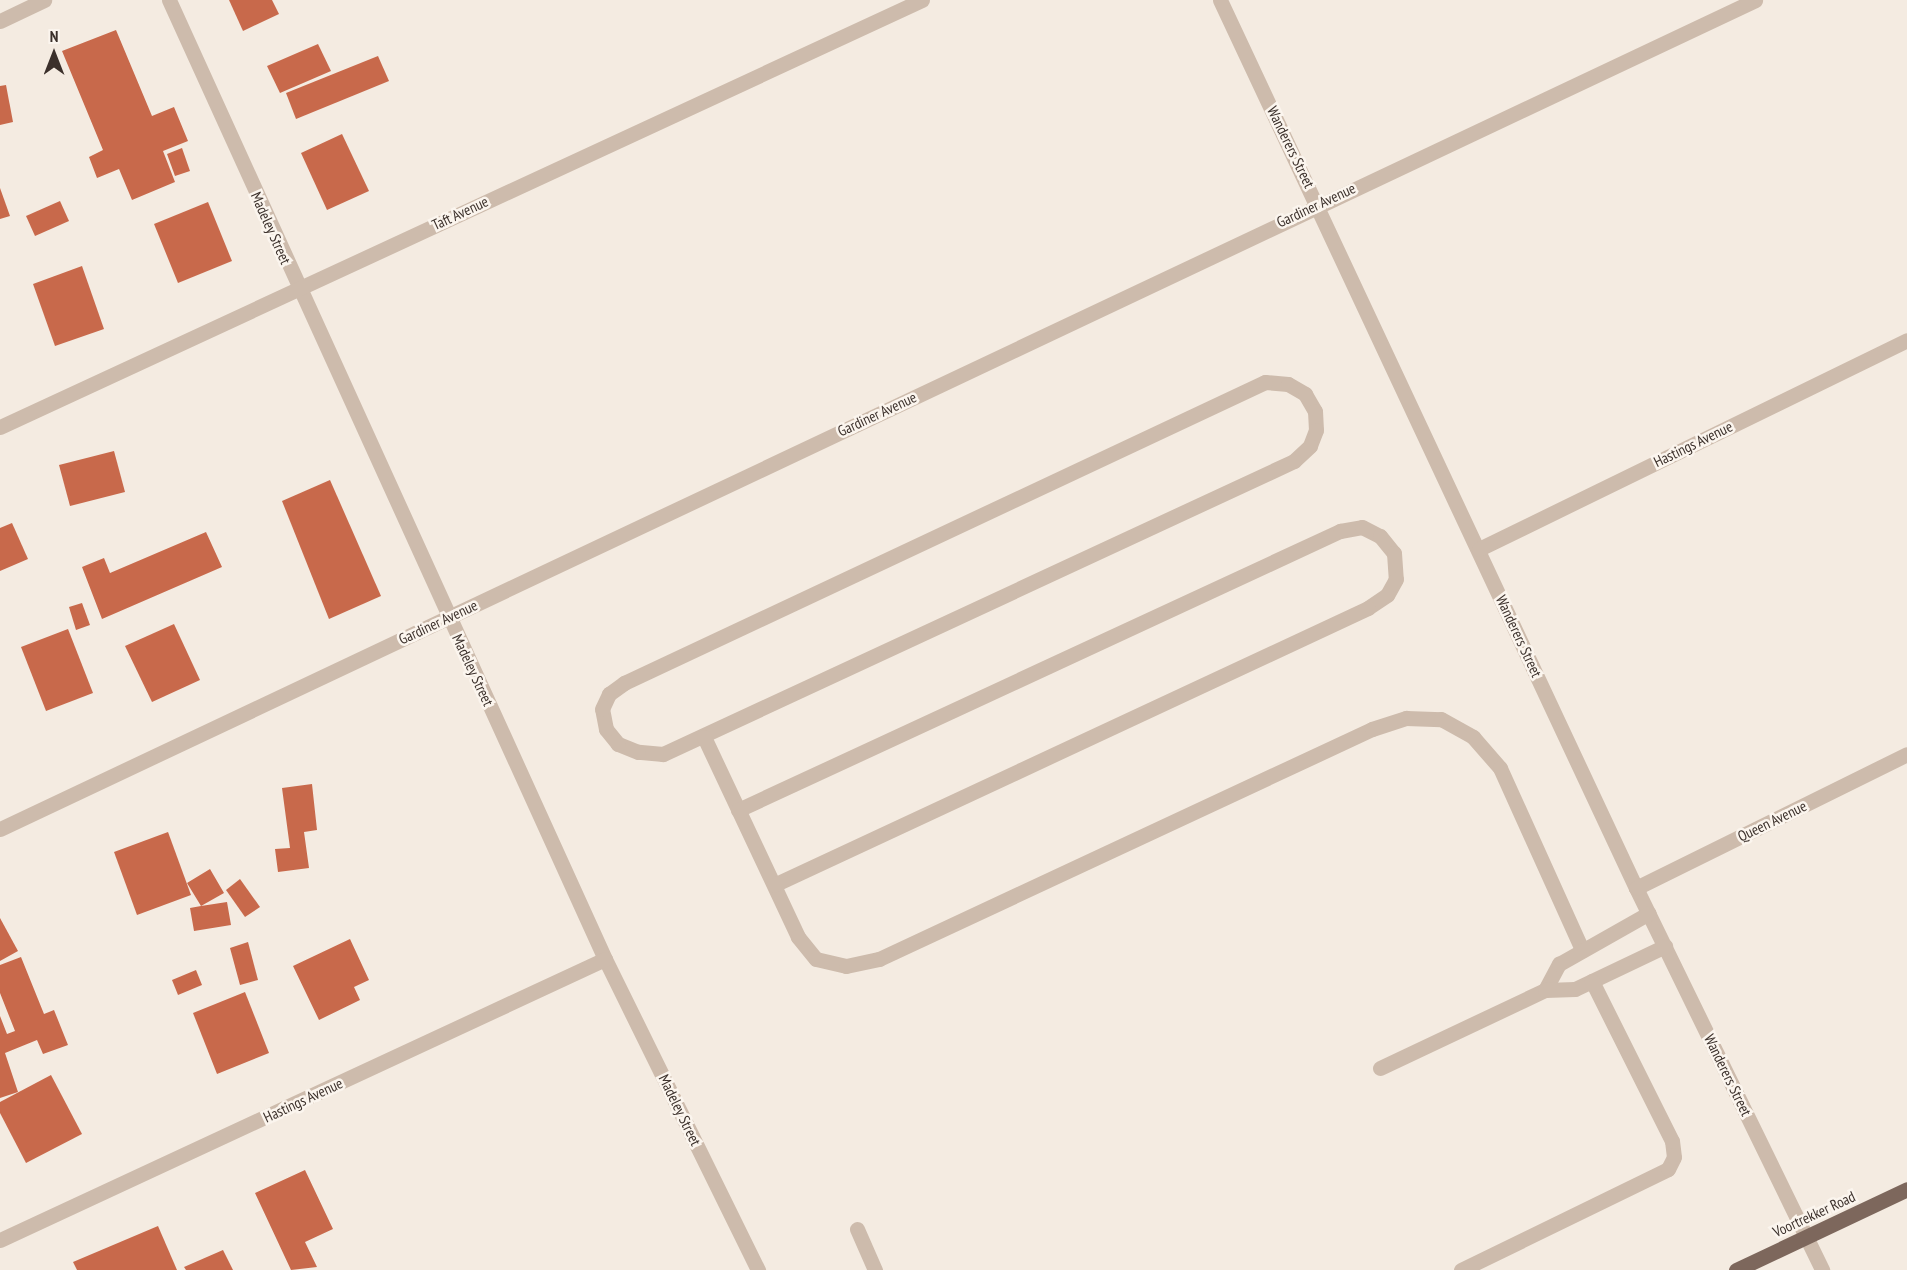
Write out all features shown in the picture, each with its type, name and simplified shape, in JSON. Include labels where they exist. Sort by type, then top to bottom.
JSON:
[{"type":"main road","name":"Voortrekker Road","points":[[1736,1270],[1907,1189]]},
{"type":"street","points":[[0,21],[44,0]]},
{"type":"street","name":"Madeley Street","points":[[169,0],[297,288],[605,959],[758,1270]]},
{"type":"street","name":"Taft Avenue","points":[[0,428],[297,288],[922,0]]},
{"type":"street","name":"Wanderers Street","points":[[1220,0],[1318,203],[1636,888],[1822,1270]]},
{"type":"street","name":"Gardiner Avenue","points":[[0,829],[449,618],[1318,203],[1755,0]]},
{"type":"street","name":"Hastings Avenue","points":[[1479,549],[1907,340]]},
{"type":"street","points":[[1265,382],[1288,384],[1305,394],[1316,411],[1316,430],[1310,446],[1294,461],[704,737],[663,754],[638,752],[618,744],[606,729],[603,709],[609,694],[624,683],[1241,391],[1265,382]]},
{"type":"street","points":[[738,810],[1340,531],[1362,528],[1380,536],[1394,553],[1396,579],[1387,595],[1368,608],[774,885]]},
{"type":"street","points":[[704,737],[798,937],[816,958],[846,966],[879,958],[1372,729],[1406,718],[1441,719],[1473,737],[1500,768],[1582,950]]},
{"type":"street","name":"Queen Avenue","points":[[1636,888],[1907,754]]},
{"type":"street","points":[[1545,990],[1559,964],[1649,913]]},
{"type":"street","points":[[1380,1068],[1545,990],[1575,989],[1665,946]]},
{"type":"street","name":"Hastings Avenue","points":[[0,1240],[605,959]]},
{"type":"street","points":[[1461,1270],[1668,1169],[1674,1157],[1672,1141],[1592,981]]},
{"type":"street","points":[[857,1229],[875,1270]]},
{"type":"building","points":[[229,0],[272,0],[279,14],[243,31]]},
{"type":"building","points":[[116,30],[152,116],[174,107],[188,141],[163,151],[175,182],[132,200],[119,169],[97,178],[89,157],[103,150],[62,51]]},
{"type":"building","points":[[318,44],[331,71],[280,93],[267,66]]},
{"type":"building","points":[[378,56],[389,81],[296,119],[286,93]]},
{"type":"building","points":[[6,85],[13,122],[0,125],[0,86]]},
{"type":"building","points":[[342,134],[369,191],[327,210],[301,153]]},
{"type":"building","points":[[182,148],[190,171],[175,176],[167,154]]},
{"type":"building","points":[[0,188],[10,216],[0,219]]},
{"type":"building","points":[[60,201],[69,221],[35,236],[26,216]]},
{"type":"building","points":[[208,202],[232,261],[178,283],[154,224]]},
{"type":"building","points":[[82,266],[104,329],[55,346],[33,284]]},
{"type":"building","points":[[114,451],[125,492],[70,506],[59,465]]},
{"type":"building","points":[[330,480],[381,596],[329,619],[282,501]]},
{"type":"building","points":[[12,523],[28,559],[0,571],[0,528]]},
{"type":"building","points":[[206,532],[222,567],[102,619],[82,567],[104,558],[110,573]]},
{"type":"building","points":[[82,603],[90,625],[76,630],[69,607]]},
{"type":"building","points":[[174,624],[200,680],[152,702],[125,646]]},
{"type":"building","points":[[68,629],[93,693],[46,711],[21,647]]},
{"type":"building","points":[[312,784],[317,830],[304,832],[309,868],[278,872],[275,849],[290,848],[282,788]]},
{"type":"building","points":[[168,832],[191,895],[137,915],[114,852]]},
{"type":"building","points":[[210,869],[224,893],[201,906],[187,883]]},
{"type":"building","points":[[240,879],[260,907],[245,917],[226,890]]},
{"type":"building","points":[[227,902],[231,925],[194,931],[190,908]]},
{"type":"building","points":[[0,918],[18,951],[0,961]]},
{"type":"building","points":[[350,939],[369,980],[354,987],[360,1000],[319,1020],[293,966]]},
{"type":"building","points":[[248,942],[258,980],[240,985],[230,948]]},
{"type":"building","points":[[21,957],[44,1014],[54,1010],[68,1045],[43,1054],[37,1040],[5,1053],[18,1092],[0,1098],[0,1016],[7,1034],[15,1031],[0,993],[0,965]]},
{"type":"building","points":[[196,970],[202,985],[178,995],[172,980]]},
{"type":"building","points":[[245,992],[269,1053],[217,1074],[193,1013]]},
{"type":"building","points":[[51,1075],[82,1134],[26,1163],[0,1113],[0,1102]]},
{"type":"building","points":[[305,1170],[333,1229],[305,1242],[317,1267],[291,1270],[255,1193]]},
{"type":"building","points":[[158,1226],[177,1270],[77,1270],[73,1262]]},
{"type":"building","points":[[223,1250],[233,1270],[186,1270],[184,1267]]}]
